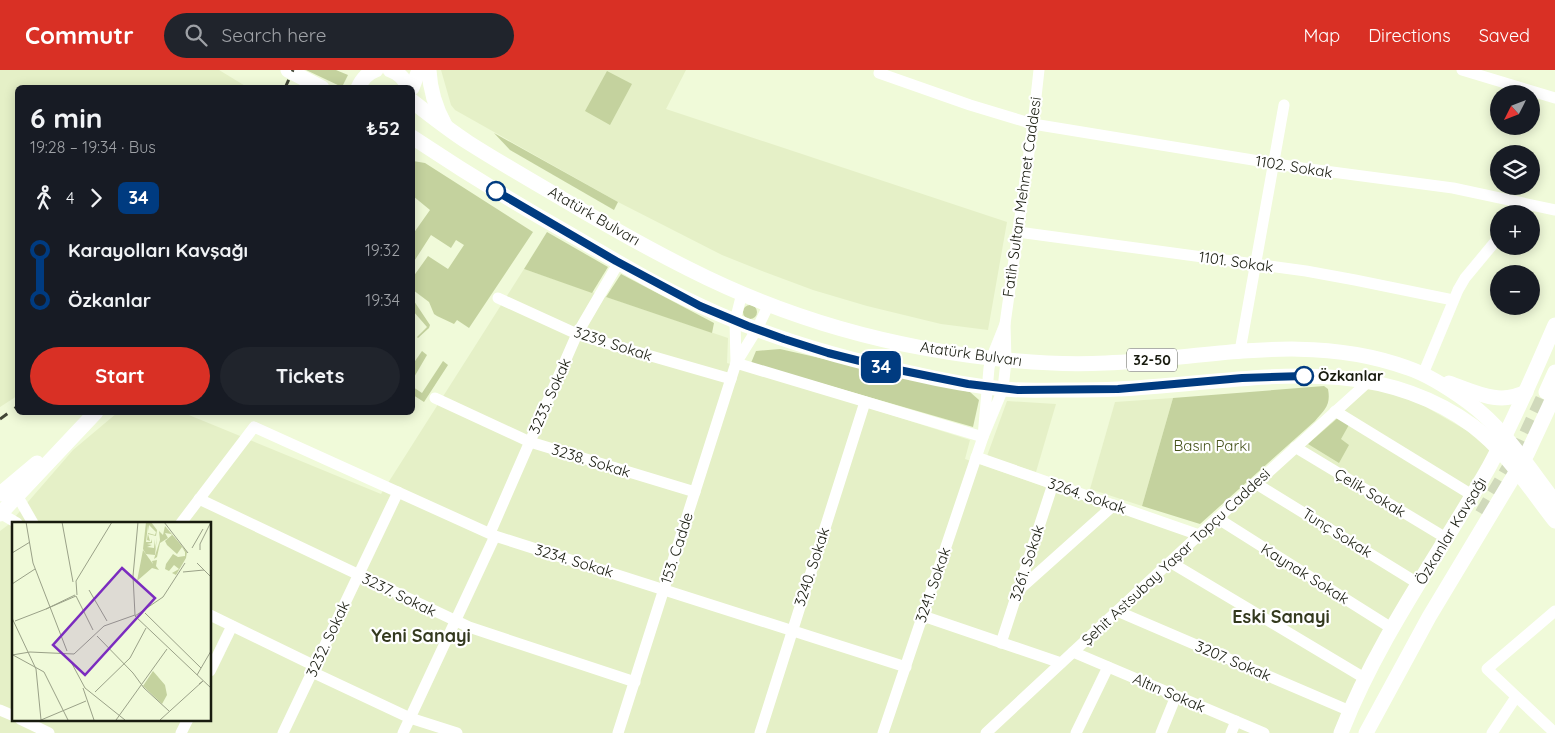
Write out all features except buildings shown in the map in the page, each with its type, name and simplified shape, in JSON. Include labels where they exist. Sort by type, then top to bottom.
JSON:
[{"type":"main road","points":[[288,70],[311,84]]},
{"type":"main road","points":[[390,70],[399,74],[407,85]]},
{"type":"main road","points":[[413,85],[419,70]]},
{"type":"main road","points":[[429,70],[434,100],[447,128]]},
{"type":"main road","points":[[360,85],[369,71]]},
{"type":"main road","name":"Atatürk Bulvarı","points":[[415,103],[447,128],[491,156],[622,234],[690,270],[742,293],[833,326],[877,338],[999,360],[1135,362],[1240,351],[1304,348],[1331,350],[1386,361],[1423,374],[1469,403],[1497,427],[1502,443],[1520,466]]},
{"type":"main road","name":"Atatürk Bulvarı","points":[[415,138],[440,156],[510,199],[700,306],[757,330],[828,353],[911,373],[1003,389],[1118,389],[1295,375],[1323,376],[1368,382],[1404,390],[1444,407],[1472,425],[1489,440],[1502,443]]},
{"type":"main road","points":[[415,152],[440,156]]},
{"type":"main road","name":"Özkanlar Kavşağı","points":[[1366,733],[1429,617],[1520,466],[1541,391],[1555,326]]},
{"type":"main road","points":[[1541,391],[1555,348]]},
{"type":"main road","points":[[1423,374],[1498,398],[1514,397],[1541,391],[1555,372]]},
{"type":"main road","name":"Özkanlar Kavşağı","points":[[1341,733],[1366,680],[1419,584],[1446,538],[1476,506],[1502,443],[1541,391]]},
{"type":"main road","points":[[0,513],[10,491],[91,417]]},
{"type":"main road","name":"32-50","points":[[1520,466],[1555,502]]},
{"type":"main road","name":"32-50","points":[[1520,466],[1555,521]]},
{"type":"main road","points":[[1347,733],[1405,626],[1476,506]]},
{"type":"main road","points":[[1360,733],[1381,688],[1432,595],[1476,506]]},
{"type":"street","name":"Fatih Sultan Mehmet Caddesi","points":[[999,360],[1039,70]]},
{"type":"street","points":[[1462,70],[1555,98]]},
{"type":"street","name":"1102. Sokak","points":[[879,73],[970,105],[1033,124],[1273,164],[1453,188],[1509,205]]},
{"type":"street","points":[[1240,351],[1284,105]]},
{"type":"street","name":"1102. Sokak","points":[[1540,210],[1555,210]]},
{"type":"street","name":"1101. Sokak","points":[[1018,232],[1256,264],[1355,280],[1452,300]]},
{"type":"street","points":[[1423,374],[1452,300],[1466,278],[1490,248]]},
{"type":"street","name":"3233. Sokak","points":[[403,733],[455,621],[577,334],[619,262]]},
{"type":"street","points":[[736,363],[735,321],[742,293]]},
{"type":"street","name":"3239. Sokak","points":[[498,298],[599,342],[731,379]]},
{"type":"street","points":[[736,363],[757,330],[769,304]]},
{"type":"street","name":"3241. Sokak","points":[[983,437],[987,387],[999,360]]},
{"type":"street","name":"3241. Sokak","points":[[883,733],[976,457],[1003,389],[999,360]]},
{"type":"street","points":[[736,363],[983,437]]},
{"type":"street","name":"153. Cadde","points":[[618,733],[736,363]]},
{"type":"street","name":"Şehit Astsubay Yaşar Topçu Caddesi","points":[[986,733],[1217,518],[1368,382]]},
{"type":"street","name":"3238. Sokak","points":[[435,398],[530,442],[695,492]]},
{"type":"street","name":"3240. Sokak","points":[[760,733],[865,402]]},
{"type":"street","points":[[1335,411],[1476,506]]},
{"type":"street","name":"3234. Sokak","points":[[199,499],[254,426],[492,535],[906,667]]},
{"type":"street","name":"Çelik Sokak","points":[[1295,447],[1446,538]]},
{"type":"street","name":"3264. Sokak","points":[[976,457],[1199,535]]},
{"type":"street","name":"Tunç Sokak","points":[[1256,483],[1419,584]]},
{"type":"street","name":"3261. Sokak","points":[[1001,643],[1053,484]]},
{"type":"street","points":[[10,491],[32,522]]},
{"type":"street","name":"3232. Sokak","points":[[283,733],[398,492]]},
{"type":"street","points":[[182,522],[199,499]]},
{"type":"street","name":"3237. Sokak","points":[[199,499],[455,621],[484,633],[635,682]]},
{"type":"street","points":[[1018,590],[1114,505]]},
{"type":"street","points":[[0,513],[15,522]]},
{"type":"street","name":"Kaynak Sokak","points":[[1217,518],[1393,629]]},
{"type":"street","points":[[1170,562],[1366,680]]},
{"type":"street","name":"3207. Sokak","points":[[1116,611],[1350,711]]},
{"type":"street","points":[[1555,611],[1487,669],[1555,733]]},
{"type":"street","points":[[211,616],[410,718],[457,733]]},
{"type":"street","points":[[923,616],[1061,663]]},
{"type":"street","points":[[211,670],[232,626]]},
{"type":"street","name":"Altın Sokak","points":[[1073,652],[1264,733]]},
{"type":"street","points":[[1076,733],[1108,667]]},
{"type":"street","points":[[1161,733],[1176,696]]},
{"type":"street","points":[[1492,733],[1516,696]]},
{"type":"street","points":[[0,710],[12,715]]},
{"type":"street","points":[[22,720],[49,733]]},
{"type":"street","points":[[181,733],[188,720]]},
{"type":"street","points":[[1231,733],[1236,721]]},
{"type":"shaded area","points":[[0,70],[219,70],[244,85],[15,85],[15,397],[0,407]]},
{"type":"shaded area","points":[[441,70],[686,70],[666,109],[1007,222],[988,330],[941,324],[867,306],[813,290],[722,255],[618,202],[455,110],[451,105]]},
{"type":"shaded area","points":[[524,269],[728,338],[727,363],[970,440],[965,459],[1199,540],[1369,388],[1412,399],[1466,430],[1491,451],[1336,733],[0,733],[0,531],[8,525],[73,450],[115,415],[189,415],[381,494]]},
{"type":"shaded area","points":[[1173,398],[1142,506],[1090,489],[1115,402]]},
{"type":"shaded area","points":[[1007,401],[1056,404],[1036,472],[987,456]]},
{"type":"green space","points":[[306,70],[336,70],[348,75],[343,85],[338,85]]},
{"type":"green space","points":[[607,71],[632,84],[610,125],[585,111]]},
{"type":"green space","points":[[494,133],[618,202],[614,210],[510,150]]},
{"type":"green space","points":[[415,161],[425,163],[533,232],[469,328],[457,320],[454,324],[434,314],[429,302],[415,292],[415,274],[428,256],[448,269],[464,245],[456,240],[451,248],[431,235],[415,260],[415,231],[430,210],[415,198]]},
{"type":"green space","points":[[547,232],[608,267],[592,293],[524,269]]},
{"type":"green space","points":[[621,274],[714,323],[712,333],[606,297]]},
{"type":"green space","points":[[415,302],[430,325],[418,338],[427,327],[415,313]]},
{"type":"green space","points":[[747,305],[753,305],[757,312],[753,319],[747,319],[743,315],[743,309]]},
{"type":"green space","points":[[780,349],[970,392],[979,400],[973,427],[751,363],[756,351]]},
{"type":"green space","points":[[422,351],[427,355],[415,376],[415,361]]},
{"type":"green space","points":[[443,361],[448,365],[424,402],[415,396],[415,388],[422,393]]},
{"type":"green space","name":"Basın Parkı","points":[[1324,386],[1328,389],[1328,403],[1315,421],[1200,524],[1142,506],[1173,398]]},
{"type":"green space","points":[[1340,416],[1350,423],[1341,439],[1349,445],[1339,463],[1308,444]]},
{"type":"tunnel","points":[[1482,514],[1516,456],[1546,392]]},
{"type":"railway","points":[[286,85],[293,70]]},
{"type":"railway","points":[[0,419],[15,408]]},
{"type":"bus line","name":"34","points":[[496,191],[616,261],[700,306],[784,339],[828,353],[884,367],[968,384],[1018,390],[1118,389],[1242,378],[1304,376]]},
{"type":"place","name":"Özkanlar","points":[[1304,376]]},
{"type":"district","name":"Eski Sanayi","points":[[1281,617]]},
{"type":"district","name":"Yeni Sanayi","points":[[421,636]]}]
